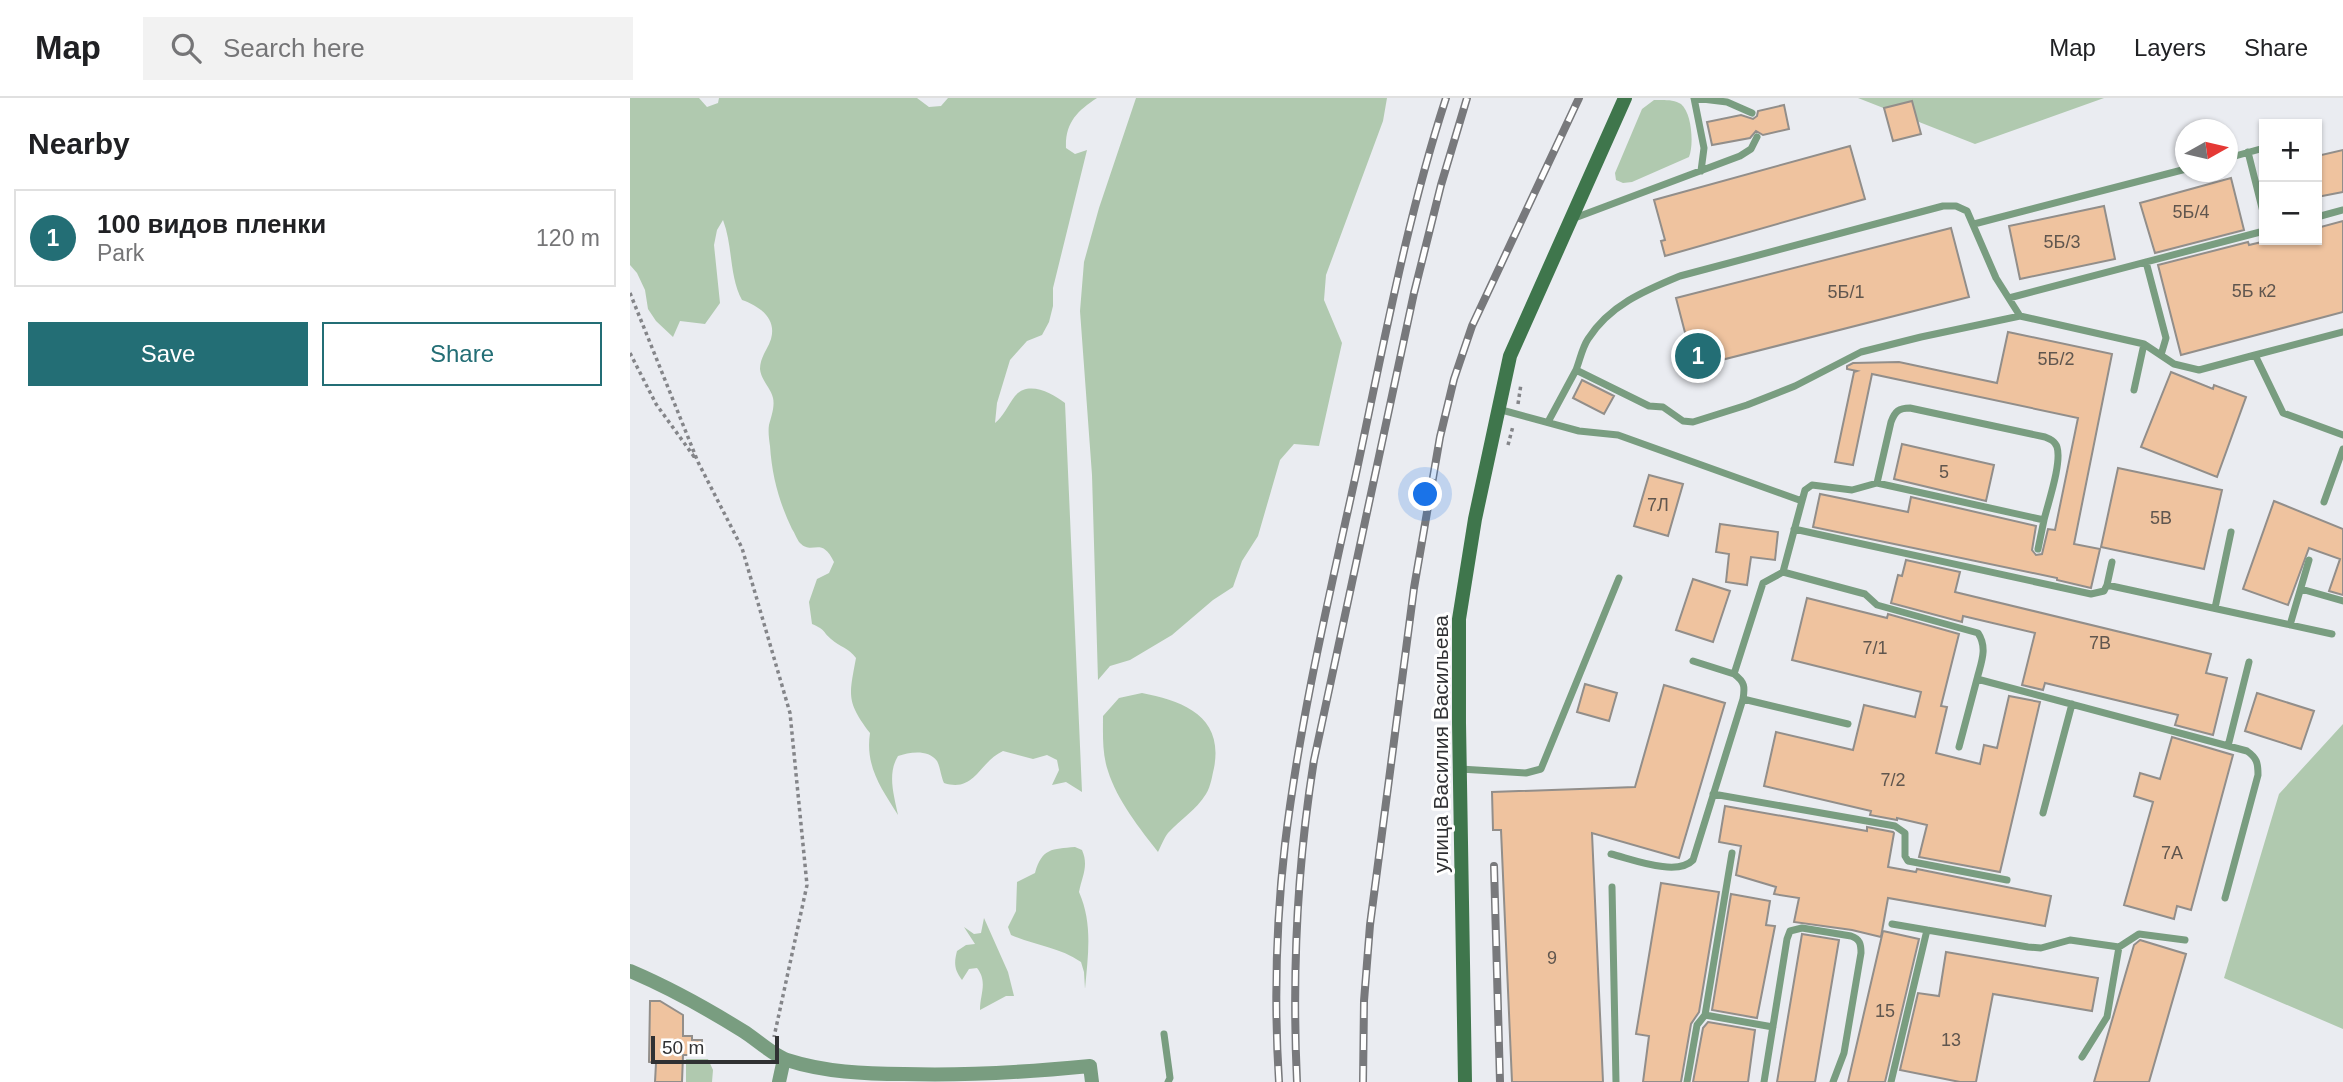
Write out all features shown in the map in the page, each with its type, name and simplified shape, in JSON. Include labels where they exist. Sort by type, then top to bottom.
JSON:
[{"type":"main road","name":"улица Василия Васильева","points":[[1465,1082],[1459,619],[1475,519],[1510,356],[1568,220],[1625,98]]},
{"type":"street","points":[[630,971],[684,996],[784,1059],[846,1072],[889,1074],[962,1075],[1090,1066],[1091,1082]]},
{"type":"street","points":[[779,1082],[784,1059]]},
{"type":"lane","points":[[1701,171],[1704,148],[1694,98],[1727,102],[1752,113]]},
{"type":"lane","points":[[1568,220],[1740,156],[1751,149],[1757,137]]},
{"type":"lane","points":[[2238,155],[2259,149]]},
{"type":"lane","points":[[2248,152],[2259,196]]},
{"type":"lane","points":[[1974,225],[2175,172]]},
{"type":"lane","points":[[1548,422],[1576,370],[1586,341],[1609,312],[1641,292],[1680,276],[1943,206],[1956,206],[1968,211],[1996,278],[2021,316]]},
{"type":"lane","points":[[2322,216],[2343,210]]},
{"type":"lane","points":[[2009,298],[2259,232]]},
{"type":"lane","points":[[2146,262],[2166,338],[2161,355]]},
{"type":"lane","points":[[1576,370],[1649,406],[1663,407],[1683,421],[1693,422],[1795,386],[1861,352],[2021,316],[2144,344],[2174,364],[2199,370],[2343,332]]},
{"type":"lane","points":[[2134,390],[2144,344]]},
{"type":"lane","points":[[2255,355],[2283,413],[2343,435]]},
{"type":"lane","points":[[1877,483],[1891,422],[1895,412],[1902,408],[2053,440],[2057,446],[2058,458],[2038,549]]},
{"type":"lane","points":[[1498,409],[1579,431],[1618,435],[1802,501]]},
{"type":"lane","points":[[2324,502],[2343,449]]},
{"type":"lane","points":[[1783,572],[1805,490],[1812,485],[1852,490],[1877,483],[2044,520]]},
{"type":"lane","points":[[1794,529],[2091,594],[2104,591],[2112,562]]},
{"type":"lane","points":[[2215,608],[2231,532]]},
{"type":"lane","points":[[2290,625],[2309,560]]},
{"type":"lane","points":[[1734,674],[1763,583],[1783,572],[1865,594],[1877,605],[1978,633],[1983,641],[1984,654],[1959,747]]},
{"type":"lane","points":[[1460,769],[1526,773],[1541,769],[1619,578]]},
{"type":"lane","points":[[2107,584],[2332,634]]},
{"type":"lane","points":[[2301,589],[2343,601]]},
{"type":"lane","points":[[1611,854],[1668,868],[1687,866],[1693,860],[1745,688],[1742,680],[1734,674],[1693,661]]},
{"type":"lane","points":[[2228,746],[2249,662]]},
{"type":"lane","points":[[1977,679],[2247,751],[2254,756],[2258,763],[2258,775],[2225,898]]},
{"type":"lane","points":[[1743,699],[1848,724]]},
{"type":"lane","points":[[2043,813],[2072,704]]},
{"type":"lane","points":[[1713,794],[1895,826],[1905,833],[1905,856],[1908,861],[2007,880]]},
{"type":"lane","points":[[1687,1082],[1697,1025],[1704,1015],[1732,852]]},
{"type":"lane","points":[[1612,887],[1616,1082]]},
{"type":"lane","points":[[1892,924],[2040,948],[2070,940],[2119,947],[2139,934],[2185,940]]},
{"type":"lane","points":[[1764,1082],[1790,931],[1802,928],[1857,938],[1861,944],[1844,1053],[1833,1082]]},
{"type":"lane","points":[[1891,1082],[1927,930]]},
{"type":"lane","points":[[2082,1057],[2107,1017],[2119,947]]},
{"type":"lane","points":[[1704,1015],[1773,1027]]},
{"type":"lane","points":[[1164,1034],[1170,1078],[1168,1082]]},
{"type":"path","points":[[630,293],[698,462],[742,548],[790,713],[807,886],[772,1049]]},
{"type":"path","points":[[630,353],[656,404],[698,462]]},
{"type":"green space","points":[[630,98],[699,98],[707,107],[718,103],[719,98],[917,98],[929,107],[941,106],[948,98],[1097,98],[1074,118],[1066,139],[1066,148],[1075,154],[1087,150],[1053,288],[1053,306],[1049,322],[1042,335],[1027,341],[1010,360],[997,403],[995,423],[1015,396],[1026,389],[1047,392],[1065,403],[1082,792],[1066,782],[1052,785],[1059,770],[1057,760],[1047,755],[1033,759],[1003,751],[970,780],[954,785],[944,783],[938,763],[933,757],[924,753],[913,753],[898,756],[893,770],[892,785],[898,815],[876,776],[870,756],[870,733],[851,698],[856,658],[822,629],[812,624],[809,602],[817,579],[829,573],[834,562],[825,549],[809,548],[800,543],[780,499],[772,468],[769,435],[773,398],[760,369],[771,339],[771,325],[760,309],[742,300],[735,281],[723,220],[717,230],[714,245],[720,303],[705,324],[680,321],[673,337],[648,309],[645,290],[630,265]]},
{"type":"green space","points":[[1136,98],[1387,98],[1383,121],[1326,275],[1324,300],[1342,343],[1319,446],[1294,444],[1280,460],[1258,536],[1242,561],[1233,587],[1213,600],[1172,635],[1130,660],[1110,666],[1098,680],[1092,475],[1080,311],[1084,262]]},
{"type":"green space","points":[[1858,98],[2104,98],[1975,144]]},
{"type":"green space","points":[[1654,100],[1675,101],[1685,108],[1691,129],[1689,157],[1632,182],[1623,183],[1616,180],[1615,173],[1642,109]]},
{"type":"green space","points":[[1142,693],[1172,701],[1197,714],[1213,735],[1215,750],[1214,768],[1206,794],[1168,833],[1158,852],[1117,793],[1104,751],[1103,716],[1119,698]]},
{"type":"green space","points":[[2343,724],[2343,1029],[2224,978],[2279,794]]},
{"type":"green space","points":[[1075,847],[1082,850],[1085,861],[1079,892],[1088,928],[1085,989],[1081,962],[1064,953],[1011,935],[1008,927],[1016,911],[1017,882],[1035,873],[1041,859],[1049,851]]},
{"type":"green space","points":[[984,918],[1008,972],[1014,996],[1006,996],[980,1010],[983,983],[980,973],[977,968],[969,969],[962,980],[955,963],[957,951],[966,945],[975,944],[964,927],[974,934],[981,933]]},
{"type":"green space","points":[[686,1059],[708,1059],[713,1070],[712,1082],[686,1082]]},
{"type":"building","points":[[1912,101],[1921,134],[1893,141],[1884,108]]},
{"type":"building","points":[[1784,105],[1789,129],[1763,135],[1756,131],[1750,138],[1712,145],[1707,122],[1741,115],[1753,119],[1758,111]]},
{"type":"building","points":[[1850,146],[1865,199],[1665,256],[1661,241],[1665,240],[1654,200]]},
{"type":"building","points":[[2343,150],[2343,192],[2322,196],[2322,155]]},
{"type":"building","points":[[2216,182],[2232,182],[2244,230],[2155,253],[2140,203]]},
{"type":"building","points":[[2104,206],[2115,259],[2020,279],[2009,226]]},
{"type":"building","points":[[2343,221],[2343,312],[2181,355],[2158,265],[2248,242],[2249,245],[2259,243],[2259,245],[2322,245],[2322,227]]},
{"type":"building","points":[[1951,228],[1969,297],[1694,367],[1676,298]]},
{"type":"building","points":[[2008,332],[2112,354],[2074,544],[2100,549],[2091,588],[2057,578],[1813,527],[1820,494],[1908,512],[1911,497],[2036,526],[2032,550],[2036,555],[2042,554],[2048,529],[2055,530],[2078,418],[1872,374],[1853,465],[1835,462],[1854,372],[1857,371],[1847,369],[1847,366],[1853,363],[1899,362],[1997,383]]},
{"type":"building","points":[[2171,372],[2213,389],[2214,385],[2246,397],[2217,477],[2141,447]]},
{"type":"building","points":[[1582,380],[1614,396],[1604,414],[1573,398]]},
{"type":"building","points":[[1902,444],[1994,465],[1986,501],[1894,479]]},
{"type":"building","points":[[2118,468],[2222,490],[2204,569],[2101,547]]},
{"type":"building","points":[[1649,475],[1683,484],[1668,536],[1634,526]]},
{"type":"building","points":[[2274,501],[2343,529],[2343,595],[2329,591],[2340,559],[2309,548],[2288,605],[2243,589]]},
{"type":"building","points":[[1720,524],[1778,532],[1775,560],[1751,557],[1747,585],[1726,582],[1729,554],[1716,552]]},
{"type":"building","points":[[1906,560],[1960,572],[1955,592],[2211,654],[2206,673],[2227,678],[2213,735],[2175,725],[2178,715],[2045,683],[2043,690],[2022,685],[2035,633],[1963,616],[1962,622],[1891,603],[1898,575],[1902,576]]},
{"type":"building","points":[[1693,579],[1730,591],[1713,642],[1676,630]]},
{"type":"building","points":[[1807,598],[1887,618],[1888,614],[1959,634],[1941,706],[1947,707],[1936,753],[1980,764],[1984,745],[1997,748],[2009,696],[2040,702],[2000,872],[1919,857],[1927,825],[1870,815],[1871,811],[1764,786],[1776,732],[1853,750],[1864,705],[1915,717],[1921,692],[1792,660]]},
{"type":"building","points":[[1585,684],[1617,693],[1609,721],[1577,712]]},
{"type":"building","points":[[1664,685],[1725,703],[1679,858],[1592,833],[1603,1082],[1512,1082],[1501,830],[1493,830],[1492,792],[1635,787]]},
{"type":"building","points":[[2257,693],[2314,711],[2301,749],[2245,731]]},
{"type":"building","points":[[2172,737],[2233,755],[2191,910],[2177,906],[2174,919],[2124,905],[2153,802],[2134,796],[2140,773],[2160,779]]},
{"type":"building","points":[[1725,806],[1867,831],[1867,827],[1893,832],[1888,867],[1916,872],[1917,869],[2051,896],[2045,926],[1888,898],[1881,937],[1794,922],[1799,898],[1774,894],[1776,887],[1736,875],[1741,846],[1719,842]]},
{"type":"building","points":[[1661,883],[1719,892],[1699,1012],[1691,1024],[1681,1082],[1643,1082],[1649,1036],[1636,1034]]},
{"type":"building","points":[[1731,894],[1770,901],[1766,925],[1775,926],[1757,1018],[1712,1010]]},
{"type":"building","points":[[1883,931],[1919,939],[1885,1082],[1848,1082]]},
{"type":"building","points":[[1802,934],[1839,940],[1815,1082],[1777,1082]]},
{"type":"building","points":[[2140,940],[2186,954],[2149,1082],[2094,1082],[2134,945]]},
{"type":"building","points":[[1946,952],[2098,978],[2092,1011],[1993,994],[1976,1082],[1960,1082],[1900,1070],[1918,993],[1939,996]]},
{"type":"building","points":[[650,1001],[660,1001],[683,1015],[683,1036],[702,1040],[702,1055],[683,1055],[682,1082],[655,1082],[656,1063],[649,1062]]},
{"type":"building","points":[[1708,1022],[1755,1030],[1748,1082],[1693,1082],[1703,1028]]},
{"type":"railway","points":[[1279,1082],[1276,993],[1278,933],[1291,797],[1307,704],[1396,285],[1446,98]]},
{"type":"railway","points":[[1297,1082],[1297,920],[1303,840],[1314,760],[1414,293],[1441,185],[1467,98]]},
{"type":"railway","points":[[1363,1082],[1364,1001],[1370,925],[1414,588],[1440,437],[1454,379],[1472,326],[1579,98]]},
{"type":"railway","points":[[1494,866],[1500,1082]]},
{"type":"place","name":"100 видов пленки","points":[[1698,356]]}]
